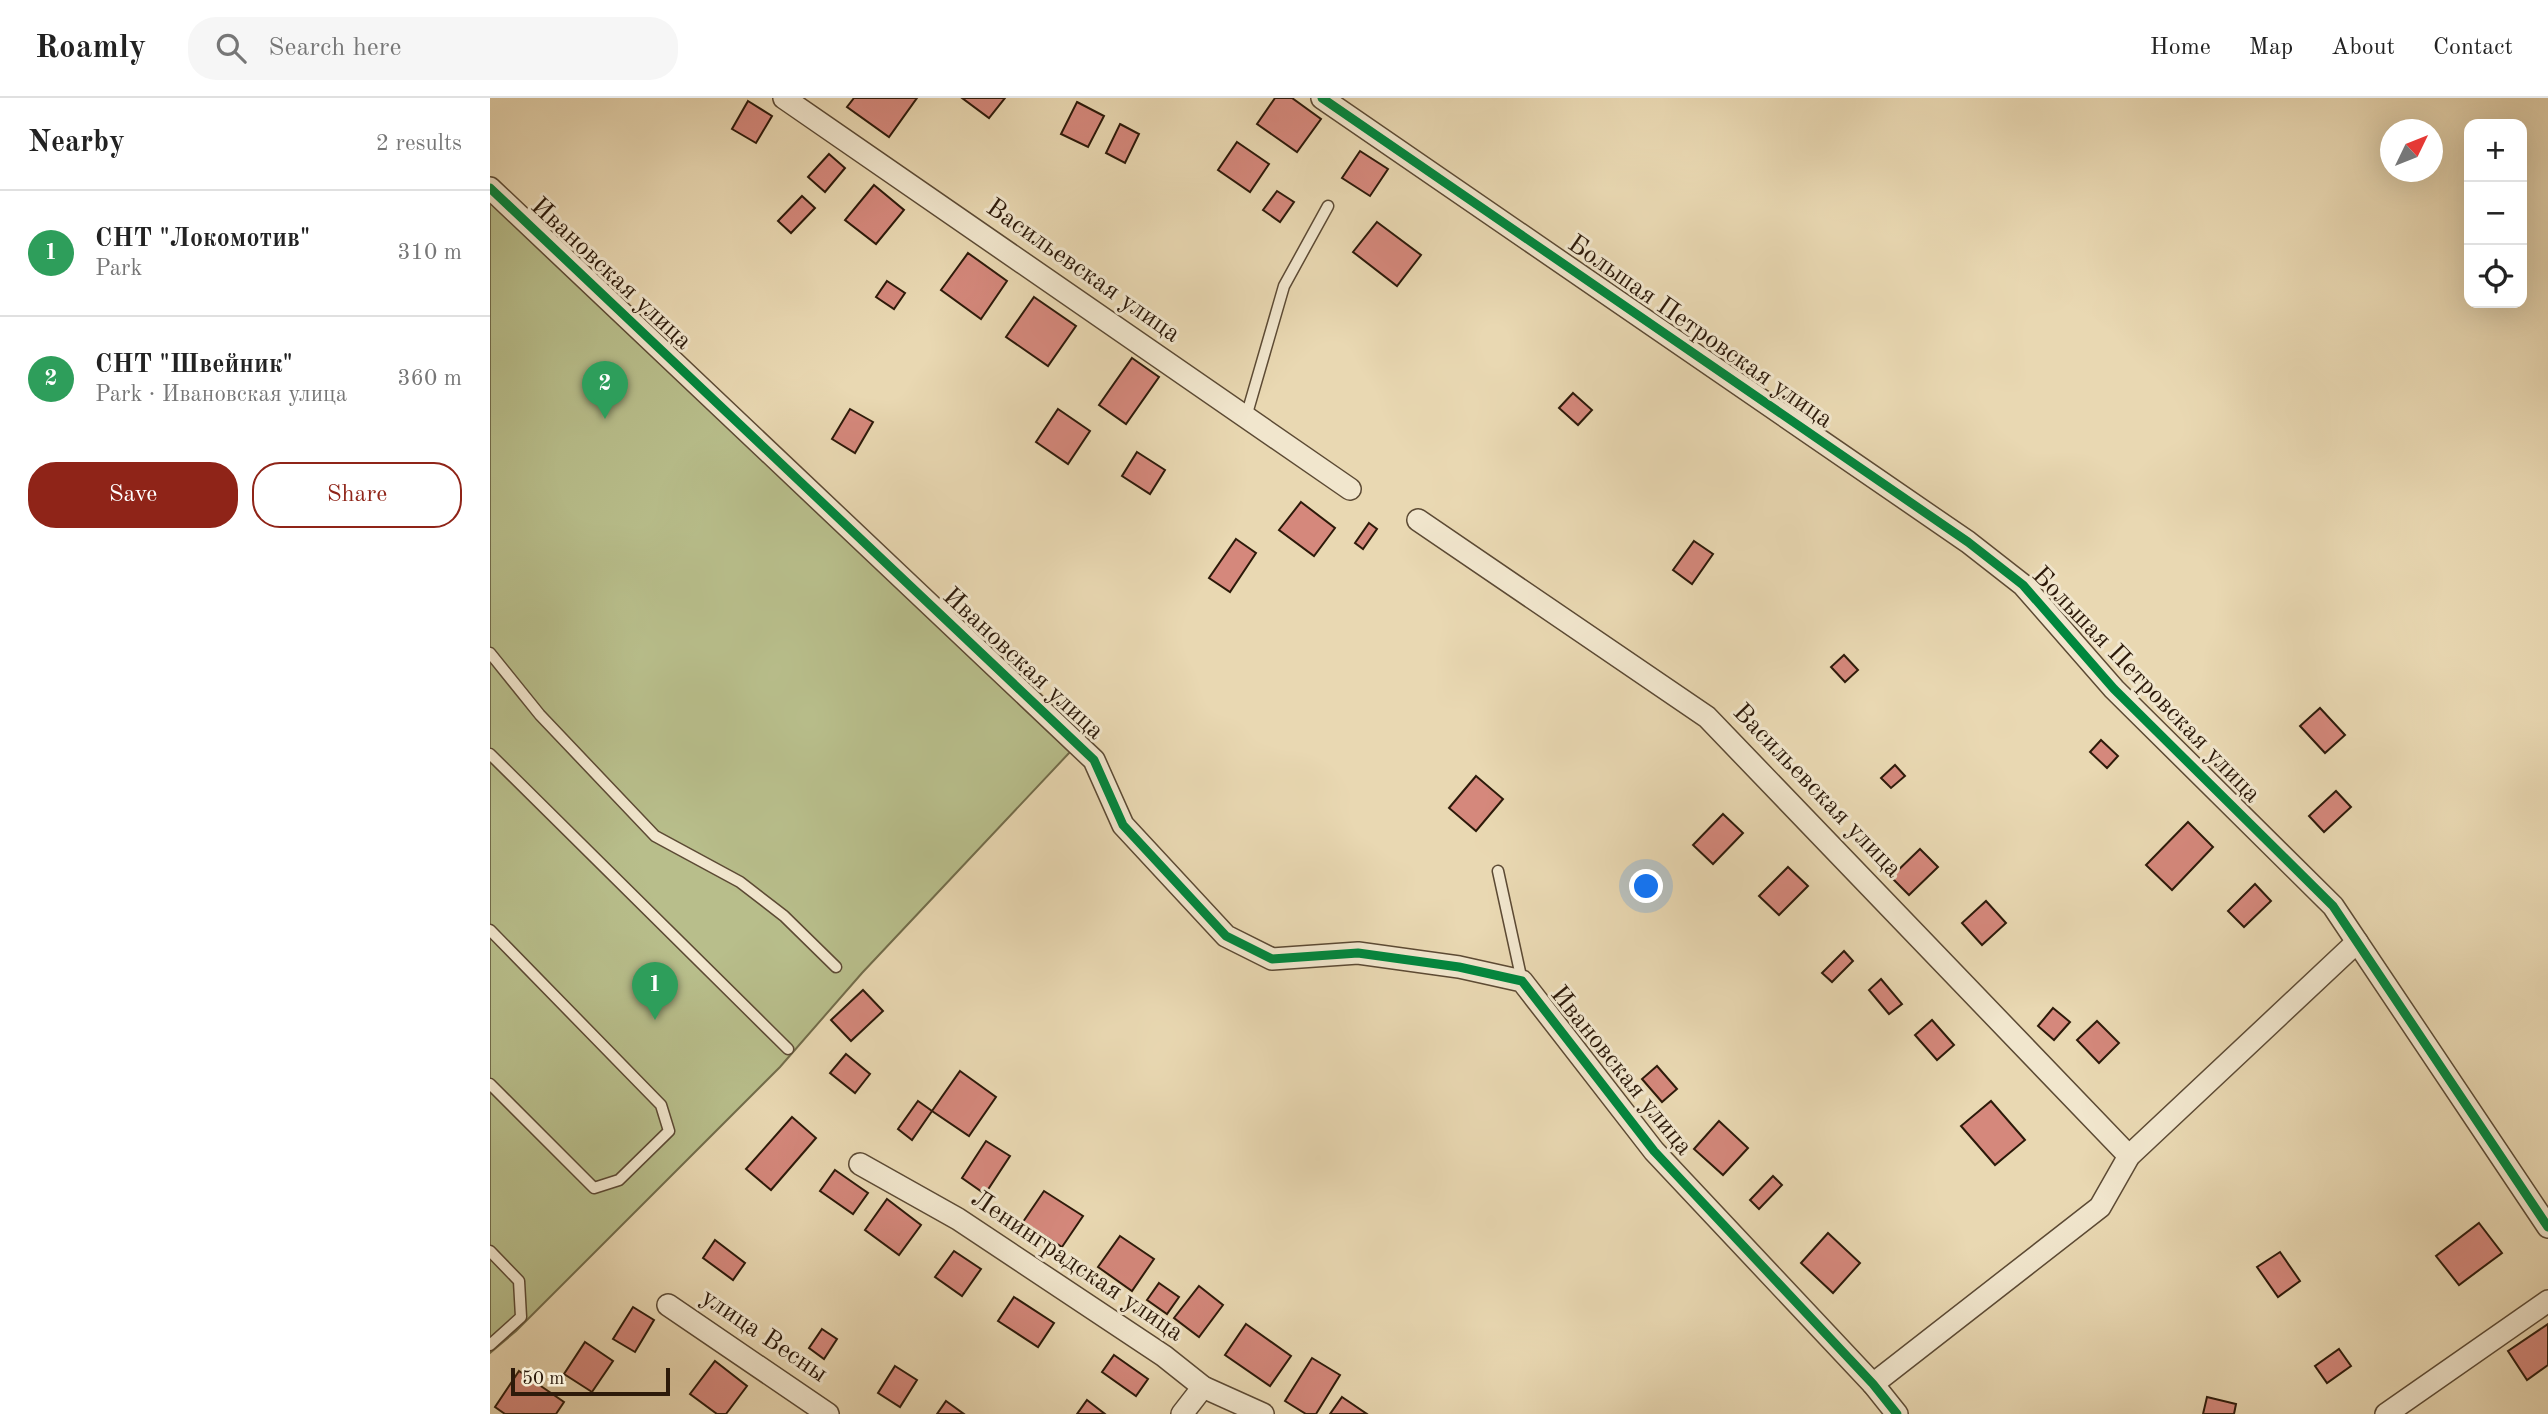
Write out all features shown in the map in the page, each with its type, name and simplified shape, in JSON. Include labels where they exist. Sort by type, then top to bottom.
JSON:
[{"type":"street","name":"Васильевская улица","points":[[784,98],[1350,489]]},
{"type":"street","name":"Большая Петровская улица","points":[[1322,98],[1968,542],[2023,585],[2114,689],[2333,906],[2548,1227]]},
{"type":"street","name":"Ивановская улица","points":[[490,188],[1094,760],[1123,825],[1226,936],[1272,959],[1358,953],[1459,967],[1522,981],[1654,1151],[1873,1384],[1896,1414]]},
{"type":"street","name":"Васильевская улица","points":[[1418,520],[1707,717],[2129,1156]]},
{"type":"street","points":[[1873,1384],[2100,1207],[2129,1156],[2357,942]]},
{"type":"street","name":"Ленинградская улица","points":[[860,1164],[958,1219],[1164,1356],[1203,1387],[1263,1414]]},
{"type":"street","points":[[2386,1414],[2548,1301]]},
{"type":"street","name":"улица Весны","points":[[668,1305],[828,1414]]},
{"type":"street","points":[[1182,1414],[1203,1387]]},
{"type":"lane","points":[[1246,417],[1284,286],[1328,206]]},
{"type":"lane","points":[[490,653],[540,715],[655,836],[740,882],[784,916],[836,967]]},
{"type":"lane","points":[[490,754],[788,1049]]},
{"type":"lane","points":[[1498,871],[1522,981]]},
{"type":"lane","points":[[490,930],[661,1105],[669,1131],[619,1180],[594,1188],[490,1084]]},
{"type":"lane","points":[[490,1251],[519,1281],[521,1317],[490,1345]]},
{"type":"green space","points":[[490,201],[1070,752],[862,973],[780,1067],[516,1331],[490,1353]]},
{"type":"building","points":[[854,98],[917,98],[889,137],[847,107]]},
{"type":"building","points":[[962,98],[1005,98],[989,118]]},
{"type":"building","points":[[1275,98],[1292,98],[1321,119],[1297,152],[1257,124]]},
{"type":"building","points":[[748,101],[772,116],[756,143],[732,129]]},
{"type":"building","points":[[1077,102],[1104,116],[1088,147],[1061,134]]},
{"type":"building","points":[[1120,124],[1139,134],[1125,163],[1106,153]]},
{"type":"building","points":[[1237,142],[1269,164],[1250,192],[1218,170]]},
{"type":"building","points":[[1360,151],[1388,169],[1370,196],[1342,178]]},
{"type":"building","points":[[829,154],[845,168],[825,192],[808,177]]},
{"type":"building","points":[[874,185],[904,210],[876,244],[845,220]]},
{"type":"building","points":[[1277,191],[1294,202],[1280,222],[1263,210]]},
{"type":"building","points":[[802,196],[815,208],[791,233],[778,221]]},
{"type":"building","points":[[1377,222],[1421,255],[1397,286],[1353,252]]},
{"type":"building","points":[[968,253],[1007,281],[981,319],[941,290]]},
{"type":"building","points":[[887,281],[905,293],[894,309],[876,297]]},
{"type":"building","points":[[1034,297],[1076,326],[1048,366],[1006,337]]},
{"type":"building","points":[[1132,358],[1159,377],[1126,424],[1099,405]]},
{"type":"building","points":[[1573,393],[1592,410],[1578,425],[1559,408]]},
{"type":"building","points":[[850,409],[873,422],[855,453],[832,439]]},
{"type":"building","points":[[1058,409],[1090,431],[1068,464],[1036,442]]},
{"type":"building","points":[[1137,452],[1165,470],[1150,494],[1122,476]]},
{"type":"building","points":[[1301,502],[1335,528],[1314,556],[1279,530]]},
{"type":"building","points":[[1369,523],[1377,529],[1363,549],[1355,543]]},
{"type":"building","points":[[1236,539],[1256,553],[1230,592],[1209,578]]},
{"type":"building","points":[[1694,541],[1713,554],[1692,584],[1673,570]]},
{"type":"building","points":[[1844,655],[1858,670],[1845,682],[1831,667]]},
{"type":"building","points":[[2320,708],[2345,735],[2325,753],[2300,726]]},
{"type":"building","points":[[2101,740],[2118,756],[2107,768],[2090,752]]},
{"type":"building","points":[[1895,765],[1905,776],[1891,788],[1881,778]]},
{"type":"building","points":[[1476,776],[1503,799],[1476,831],[1449,808]]},
{"type":"building","points":[[2336,791],[2351,807],[2324,832],[2309,816]]},
{"type":"building","points":[[1723,814],[1743,833],[1713,864],[1693,845]]},
{"type":"building","points":[[2188,822],[2213,847],[2172,890],[2146,865]]},
{"type":"building","points":[[1920,849],[1938,867],[1909,895],[1891,877]]},
{"type":"building","points":[[1788,867],[1808,886],[1779,915],[1759,896]]},
{"type":"building","points":[[2255,884],[2271,901],[2244,927],[2228,911]]},
{"type":"building","points":[[1986,901],[2006,923],[1982,945],[1962,923]]},
{"type":"building","points":[[1844,951],[1853,961],[1832,982],[1822,973]]},
{"type":"building","points":[[1881,979],[1902,1004],[1889,1014],[1869,990]]},
{"type":"building","points":[[863,990],[883,1011],[851,1041],[831,1020]]},
{"type":"building","points":[[2053,1008],[2070,1022],[2054,1040],[2038,1026]]},
{"type":"building","points":[[1932,1020],[1954,1045],[1937,1060],[1915,1035]]},
{"type":"building","points":[[2097,1021],[2119,1043],[2099,1063],[2077,1040]]},
{"type":"building","points":[[846,1054],[870,1074],[855,1093],[830,1073]]},
{"type":"building","points":[[1657,1066],[1677,1089],[1662,1102],[1642,1079]]},
{"type":"building","points":[[960,1071],[996,1097],[969,1136],[932,1111]]},
{"type":"building","points":[[918,1101],[932,1111],[912,1140],[898,1129]]},
{"type":"building","points":[[1991,1101],[2025,1140],[1995,1165],[1961,1126]]},
{"type":"building","points":[[792,1117],[816,1138],[771,1190],[746,1169]]},
{"type":"building","points":[[1719,1121],[1748,1148],[1723,1175],[1694,1149]]},
{"type":"building","points":[[986,1141],[1010,1156],[985,1194],[962,1178]]},
{"type":"building","points":[[835,1170],[868,1193],[853,1214],[820,1191]]},
{"type":"building","points":[[1773,1176],[1782,1185],[1759,1209],[1750,1200]]},
{"type":"building","points":[[1044,1191],[1083,1216],[1062,1247],[1023,1222]]},
{"type":"building","points":[[887,1199],[921,1225],[899,1255],[865,1230]]},
{"type":"building","points":[[2479,1223],[2502,1253],[2459,1285],[2436,1256]]},
{"type":"building","points":[[1828,1233],[1860,1263],[1833,1293],[1801,1263]]},
{"type":"building","points":[[1120,1236],[1154,1259],[1132,1291],[1098,1267]]},
{"type":"building","points":[[715,1240],[745,1263],[733,1280],[703,1258]]},
{"type":"building","points":[[954,1251],[981,1269],[962,1296],[935,1277]]},
{"type":"building","points":[[2280,1252],[2300,1281],[2278,1297],[2257,1267]]},
{"type":"building","points":[[1159,1283],[1179,1297],[1167,1314],[1147,1300]]},
{"type":"building","points":[[1199,1286],[1223,1305],[1199,1337],[1174,1318]]},
{"type":"building","points":[[1014,1297],[1054,1323],[1038,1347],[998,1321]]},
{"type":"building","points":[[633,1307],[654,1320],[635,1352],[613,1339]]},
{"type":"building","points":[[1246,1324],[1291,1356],[1270,1386],[1225,1355]]},
{"type":"building","points":[[2548,1324],[2548,1365],[2527,1380],[2508,1351]]},
{"type":"building","points":[[822,1329],[837,1339],[824,1359],[809,1348]]},
{"type":"building","points":[[585,1342],[613,1361],[592,1392],[564,1374]]},
{"type":"building","points":[[2339,1349],[2351,1366],[2327,1383],[2315,1366]]},
{"type":"building","points":[[1114,1355],[1148,1379],[1136,1396],[1102,1372]]},
{"type":"building","points":[[1312,1358],[1340,1375],[1316,1414],[1306,1414],[1285,1401]]},
{"type":"building","points":[[715,1361],[747,1386],[726,1414],[717,1414],[690,1394]]},
{"type":"building","points":[[895,1366],[917,1380],[900,1407],[878,1393]]},
{"type":"building","points":[[519,1371],[564,1402],[556,1414],[505,1414],[495,1407]]},
{"type":"building","points":[[1342,1397],[1367,1414],[1330,1414]]},
{"type":"building","points":[[2207,1397],[2236,1404],[2234,1414],[2203,1414]]},
{"type":"building","points":[[1087,1400],[1105,1414],[1077,1414]]},
{"type":"building","points":[[946,1401],[964,1414],[937,1414]]},
{"type":"cycle path","points":[[1322,98],[1968,542],[2023,585],[2114,689],[2333,906],[2548,1227]]},
{"type":"cycle path","points":[[490,188],[1094,760],[1123,825],[1226,936],[1272,959],[1358,953],[1459,967],[1522,981],[1654,1151],[1873,1384],[1897,1414]]},
{"type":"place","name":"СНТ \"Швейник\"","points":[[605,419]]},
{"type":"place","name":"СНТ \"Локомотив\"","points":[[655,1020]]}]
